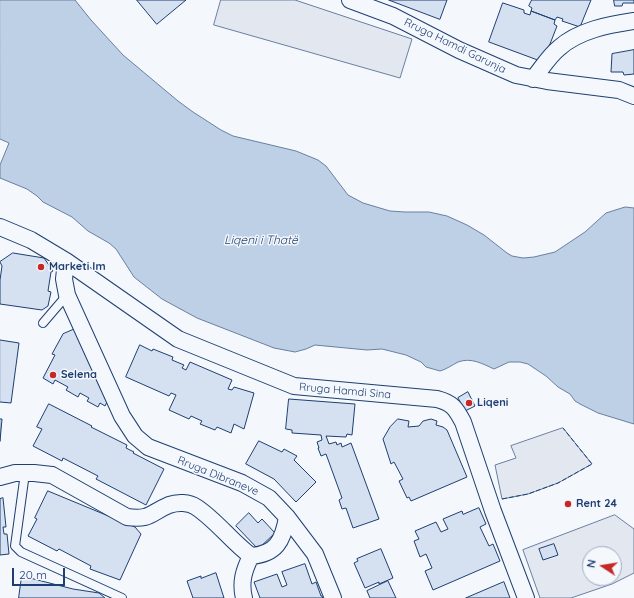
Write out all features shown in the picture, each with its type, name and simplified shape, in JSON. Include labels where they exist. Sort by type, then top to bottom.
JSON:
[{"type":"street","name":"Rruga Hamdi Garunja","points":[[350,0],[393,16],[459,50],[516,75],[547,82],[619,90],[634,96]]},
{"type":"street","points":[[534,78],[559,48],[575,37],[601,28],[634,21]]},
{"type":"street","name":"Rruga Hamdi Sina","points":[[0,227],[31,240],[66,261],[178,339],[294,386],[447,401],[457,410],[463,422],[496,518],[526,598]]},
{"type":"street","name":"Rruga Dibraneve","points":[[66,261],[64,279],[67,295],[122,416],[135,436],[148,447],[242,483],[269,498],[287,517],[315,554],[333,598]]},
{"type":"street","points":[[0,476],[15,473],[52,475],[127,517],[139,518],[151,515],[170,505],[182,502],[195,506],[251,556],[263,555],[274,548],[284,533],[287,517]]},
{"type":"street","points":[[244,598],[242,592],[242,579],[251,556]]},
{"type":"lane","points":[[43,323],[67,295]]},
{"type":"lane","points":[[25,473],[15,546],[21,552],[122,598]]},
{"type":"shaded area","points":[[221,0],[295,0],[412,39],[400,78],[214,25]]},
{"type":"shaded area","points":[[563,428],[592,464],[558,483],[528,494],[502,499],[495,465],[516,458],[511,446]]},
{"type":"shaded area","points":[[615,515],[634,529],[634,573],[622,579],[622,546],[582,546],[582,586],[606,586],[571,598],[540,598],[523,550]]},
{"type":"water","name":"Liqeni i Thatë","points":[[0,0],[75,0],[123,55],[178,101],[221,130],[233,136],[296,151],[318,160],[326,166],[348,195],[363,203],[390,211],[429,212],[447,216],[484,235],[512,256],[523,258],[534,257],[555,252],[585,232],[606,213],[625,207],[634,208],[634,424],[598,413],[580,404],[575,401],[570,394],[558,387],[546,376],[528,364],[509,362],[494,369],[468,360],[458,362],[440,371],[426,367],[421,362],[406,355],[382,349],[367,350],[315,345],[295,352],[274,348],[197,318],[162,299],[134,277],[116,249],[109,243],[88,231],[72,217],[43,202],[27,189],[0,178],[0,165],[9,143],[0,139]]},
{"type":"building","points":[[137,0],[186,0],[157,24]]},
{"type":"building","points":[[389,0],[447,0],[440,19]]},
{"type":"building","points":[[532,0],[591,0],[580,27],[562,21],[563,19],[557,17],[555,20],[531,11],[532,8],[529,6]]},
{"type":"building","points":[[614,0],[634,0],[634,3],[623,3],[622,6],[615,6]]},
{"type":"building","points":[[503,3],[524,10],[524,13],[530,15],[531,11],[555,20],[554,24],[557,26],[543,62],[489,42]]},
{"type":"building","points":[[634,50],[634,74],[624,75],[623,72],[611,72],[612,54]]},
{"type":"building","points":[[13,253],[44,258],[53,271],[51,272],[48,291],[51,292],[48,306],[42,310],[0,304],[0,280],[2,266],[0,262]]},
{"type":"building","points":[[75,329],[111,394],[105,406],[100,403],[98,407],[87,401],[89,398],[80,393],[78,397],[66,390],[68,387],[55,380],[53,384],[43,378],[55,355],[52,354],[63,334]]},
{"type":"building","points":[[0,340],[19,343],[11,403],[0,402]]},
{"type":"building","points":[[140,345],[152,351],[153,349],[173,357],[172,360],[184,365],[182,368],[186,370],[190,362],[232,380],[228,389],[232,390],[234,387],[254,393],[244,429],[234,424],[231,433],[217,427],[215,430],[200,424],[202,421],[191,416],[189,419],[169,410],[176,395],[171,393],[169,396],[126,377]]},
{"type":"building","points":[[468,392],[475,406],[465,411],[458,398]]},
{"type":"building","points":[[289,399],[355,404],[352,435],[347,434],[346,437],[326,436],[329,444],[336,442],[337,445],[341,443],[342,447],[351,443],[379,519],[353,528],[346,508],[342,509],[339,500],[342,498],[326,454],[321,456],[318,448],[317,442],[322,440],[321,435],[292,433],[292,430],[286,429]]},
{"type":"building","points":[[49,404],[127,445],[126,448],[134,452],[133,453],[164,469],[146,505],[96,479],[98,476],[63,458],[62,461],[33,446],[42,429],[37,427]]},
{"type":"building","points":[[0,419],[2,419],[0,441]]},
{"type":"building","points":[[398,419],[409,421],[408,427],[419,426],[423,421],[431,419],[437,421],[436,425],[447,430],[467,477],[411,501],[409,497],[407,498],[399,481],[403,479],[394,462],[391,464],[383,439],[390,427]]},
{"type":"building","points":[[259,441],[282,452],[284,449],[297,456],[294,460],[316,482],[296,502],[274,479],[246,464]]},
{"type":"building","points":[[48,491],[135,527],[141,534],[120,580],[90,569],[91,566],[59,549],[57,551],[28,536],[37,519],[35,518]]},
{"type":"building","points":[[3,498],[6,527],[3,527],[4,534],[7,534],[9,554],[0,555],[0,499]]},
{"type":"building","points":[[479,508],[486,524],[480,527],[489,546],[493,544],[500,561],[433,590],[425,571],[432,568],[426,554],[420,557],[414,541],[419,539],[415,531],[436,522],[441,532],[448,529],[443,519],[462,511],[463,514]]},
{"type":"building","points":[[249,513],[258,523],[262,519],[275,533],[258,549],[236,526]]},
{"type":"building","points":[[554,544],[558,555],[543,560],[539,549]]},
{"type":"building","points":[[381,549],[393,578],[365,588],[354,563],[358,561],[357,559]]},
{"type":"building","points":[[305,564],[312,584],[316,582],[323,598],[260,598],[254,582],[277,574],[282,587],[287,585],[282,572]]},
{"type":"building","points":[[216,573],[224,598],[193,598],[187,581]]},
{"type":"building","points":[[22,576],[73,589],[99,593],[105,598],[19,598]]},
{"type":"building","points":[[388,581],[396,598],[370,598],[367,591]]},
{"type":"building","points":[[504,582],[510,598],[466,598]]},
{"type":"fence","points":[[502,499],[528,494],[558,483],[592,464],[563,428]]},
{"type":"place","name":"Marketi Im","points":[[41,267]]},
{"type":"place","name":"Selena","points":[[53,375]]},
{"type":"place","name":"Liqeni","points":[[469,403]]},
{"type":"place","name":"Rent 24","points":[[568,504]]}]
